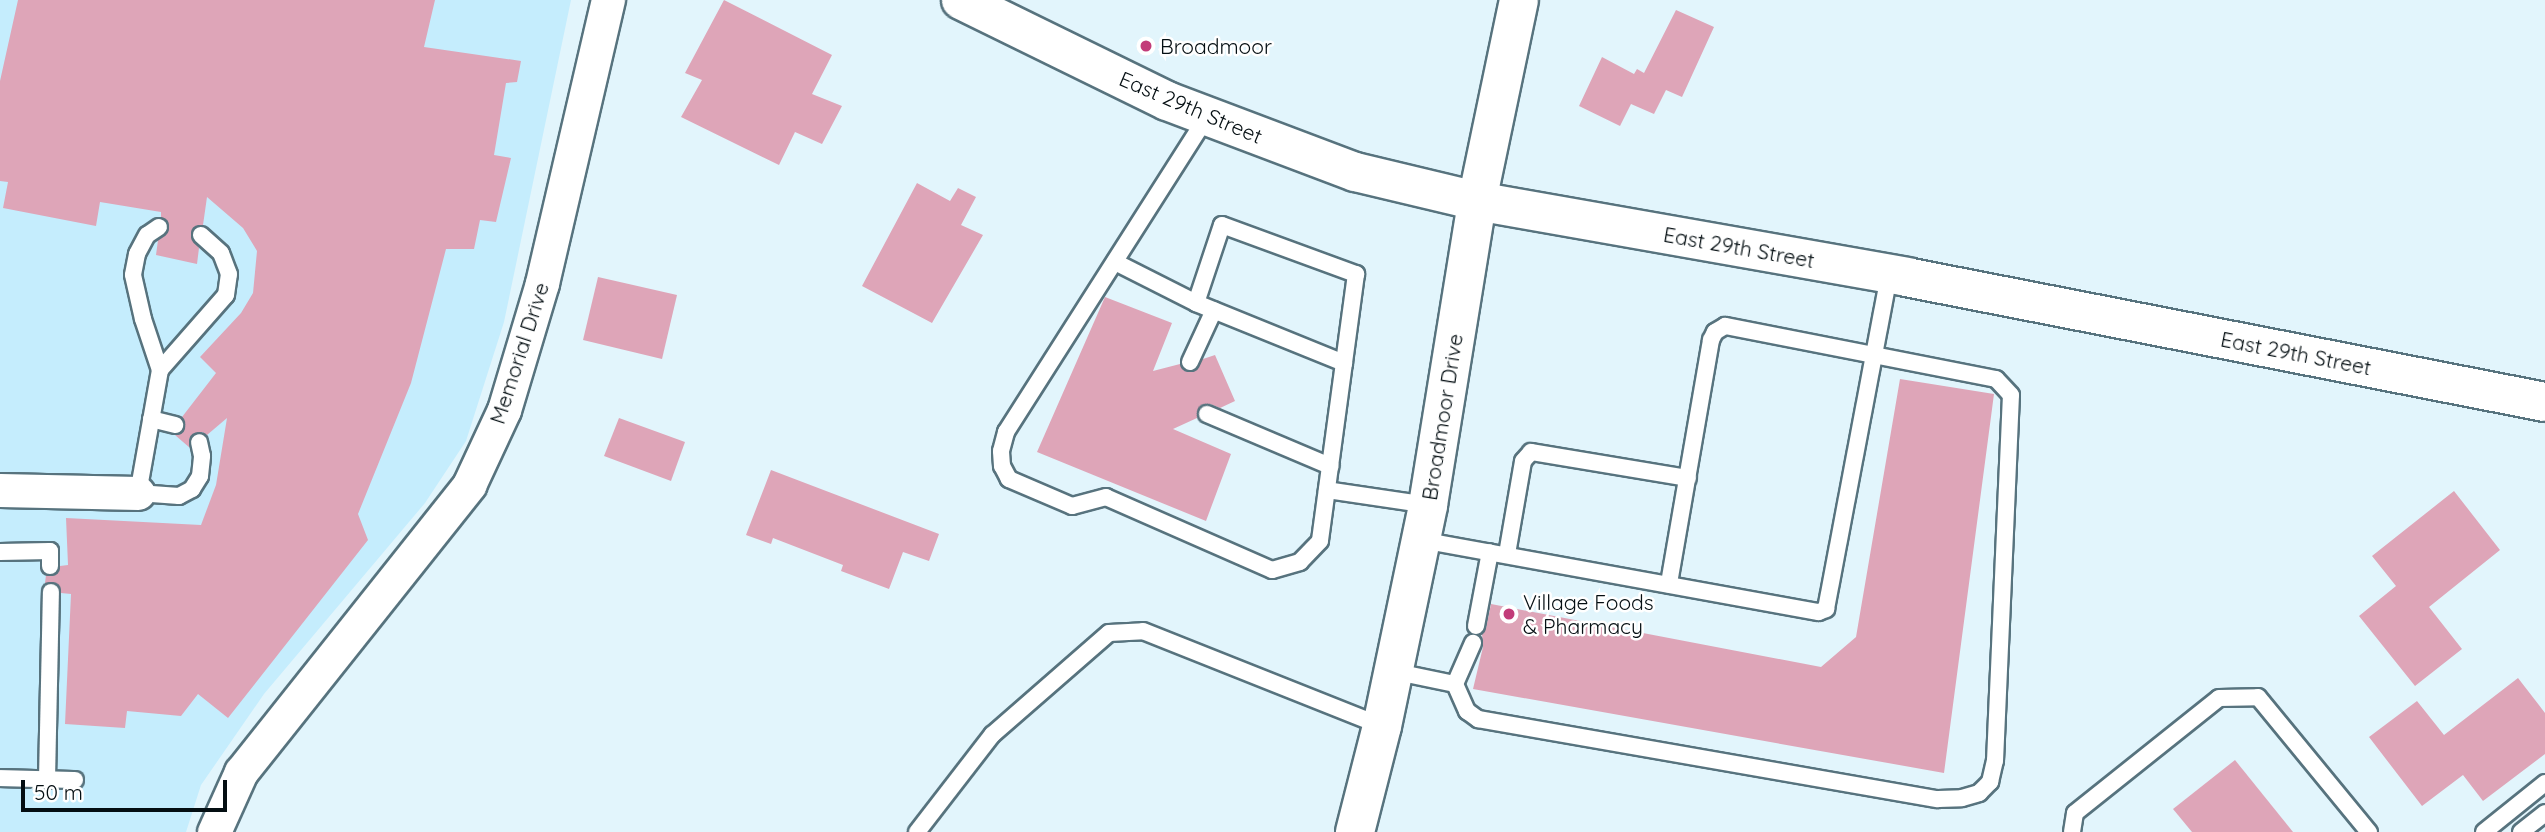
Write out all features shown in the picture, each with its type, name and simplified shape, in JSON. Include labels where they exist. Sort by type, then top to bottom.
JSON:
[{"type":"main road","name":"East 29th Street","points":[[961,0],[1167,101],[1354,172],[1477,201],[1889,274],[2545,402]]},
{"type":"main road","name":"Broadmoor Drive","points":[[1355,832],[1382,726],[1424,522],[1477,201],[1519,0]]},
{"type":"street","name":"Memorial Drive","points":[[214,832],[241,772],[469,485],[504,410],[542,283],[608,0]]},
{"type":"street","points":[[0,490],[138,493]]},
{"type":"lane","points":[[1196,303],[1222,225],[1356,274],[1320,541],[1300,562],[1272,570],[1106,497],[1072,506],[1009,479],[1002,466],[1001,451],[1006,432],[1207,116]]},
{"type":"lane","points":[[159,227],[147,235],[142,244],[133,275],[143,319],[160,370],[138,493],[179,496],[192,489],[200,477],[202,456],[199,442]]},
{"type":"lane","points":[[160,370],[226,296],[229,274],[221,253],[201,236]]},
{"type":"lane","points":[[1115,262],[1196,303],[1344,362]]},
{"type":"lane","points":[[1327,490],[1424,522],[1490,552],[1819,612],[1826,609],[1889,274]]},
{"type":"lane","points":[[1190,362],[1214,310]]},
{"type":"lane","points":[[1473,643],[1455,684],[1467,711],[1478,719],[1938,799],[1962,799],[1979,793],[1990,782],[1995,761],[2011,395],[1996,379],[1874,353],[1725,326],[1715,332],[1711,340],[1669,584]]},
{"type":"lane","points":[[1207,414],[1330,466]]},
{"type":"lane","points":[[151,419],[175,425]]},
{"type":"lane","points":[[1507,554],[1523,461],[1531,452],[1688,478]]},
{"type":"lane","points":[[0,552],[50,551],[50,566]]},
{"type":"lane","points":[[1476,626],[1490,552]]},
{"type":"lane","points":[[47,779],[51,592]]},
{"type":"lane","points":[[917,832],[992,735],[1109,633],[1143,631],[1382,726]]},
{"type":"lane","points":[[1392,671],[1455,684]]},
{"type":"lane","points":[[2072,832],[2075,813],[2218,698],[2258,697],[2369,832]]},
{"type":"lane","points":[[0,778],[75,780]]},
{"type":"lane","points":[[2484,832],[2545,783]]},
{"type":"lane","points":[[2521,832],[2545,813]]},
{"type":"shaded area","points":[[0,0],[571,0],[504,322],[466,441],[425,503],[264,694],[201,785],[186,832],[0,832]]},
{"type":"building","points":[[18,0],[435,0],[424,47],[521,61],[517,82],[506,83],[494,155],[511,158],[496,222],[480,220],[474,249],[446,249],[411,383],[358,514],[368,540],[228,718],[198,694],[181,716],[127,711],[125,728],[65,724],[71,594],[61,593],[56,583],[45,583],[46,575],[55,575],[60,566],[68,565],[66,518],[201,525],[216,485],[227,418],[207,435],[202,432],[193,434],[189,439],[190,448],[175,435],[183,432],[185,423],[182,417],[216,373],[200,357],[241,313],[253,293],[257,251],[243,228],[207,197],[203,225],[194,228],[191,234],[199,248],[197,264],[156,255],[158,240],[169,227],[167,221],[161,217],[161,212],[100,202],[96,226],[3,208],[8,182],[0,181],[0,81]]},
{"type":"building","points":[[724,0],[832,55],[812,94],[842,106],[822,144],[795,132],[779,165],[681,117],[702,80],[685,73]]},
{"type":"building","points":[[1676,10],[1714,27],[1682,97],[1666,90],[1654,114],[1631,104],[1620,126],[1579,106],[1602,57],[1634,74],[1637,69],[1644,73]]},
{"type":"building","points":[[917,183],[950,201],[958,188],[976,197],[961,225],[983,235],[932,323],[862,286]]},
{"type":"building","points":[[598,277],[677,295],[662,359],[583,340]]},
{"type":"building","points":[[1105,297],[1172,323],[1153,371],[1180,364],[1185,371],[1192,372],[1203,359],[1215,355],[1235,401],[1220,408],[1210,404],[1201,405],[1197,418],[1173,429],[1231,454],[1206,521],[1037,452]]},
{"type":"building","points":[[1900,379],[1994,394],[1944,773],[1473,689],[1483,647],[1482,634],[1486,628],[1491,604],[1821,667],[1856,637]]},
{"type":"building","points":[[619,418],[685,442],[671,481],[604,456]]},
{"type":"building","points":[[771,470],[939,534],[929,561],[903,552],[889,589],[841,571],[843,565],[773,538],[771,544],[746,535]]},
{"type":"building","points":[[2454,491],[2500,550],[2429,607],[2462,649],[2415,686],[2359,616],[2396,586],[2372,556]]},
{"type":"building","points":[[2518,678],[2545,713],[2545,754],[2483,801],[2463,775],[2422,806],[2369,737],[2417,701],[2444,735]]},
{"type":"building","points":[[2235,760],[2293,832],[2192,832],[2173,809]]},
{"type":"place","name":"Broadmoor","points":[[1146,46]]},
{"type":"place","name":"Village Foods & Pharmacy","points":[[1509,614]]}]
